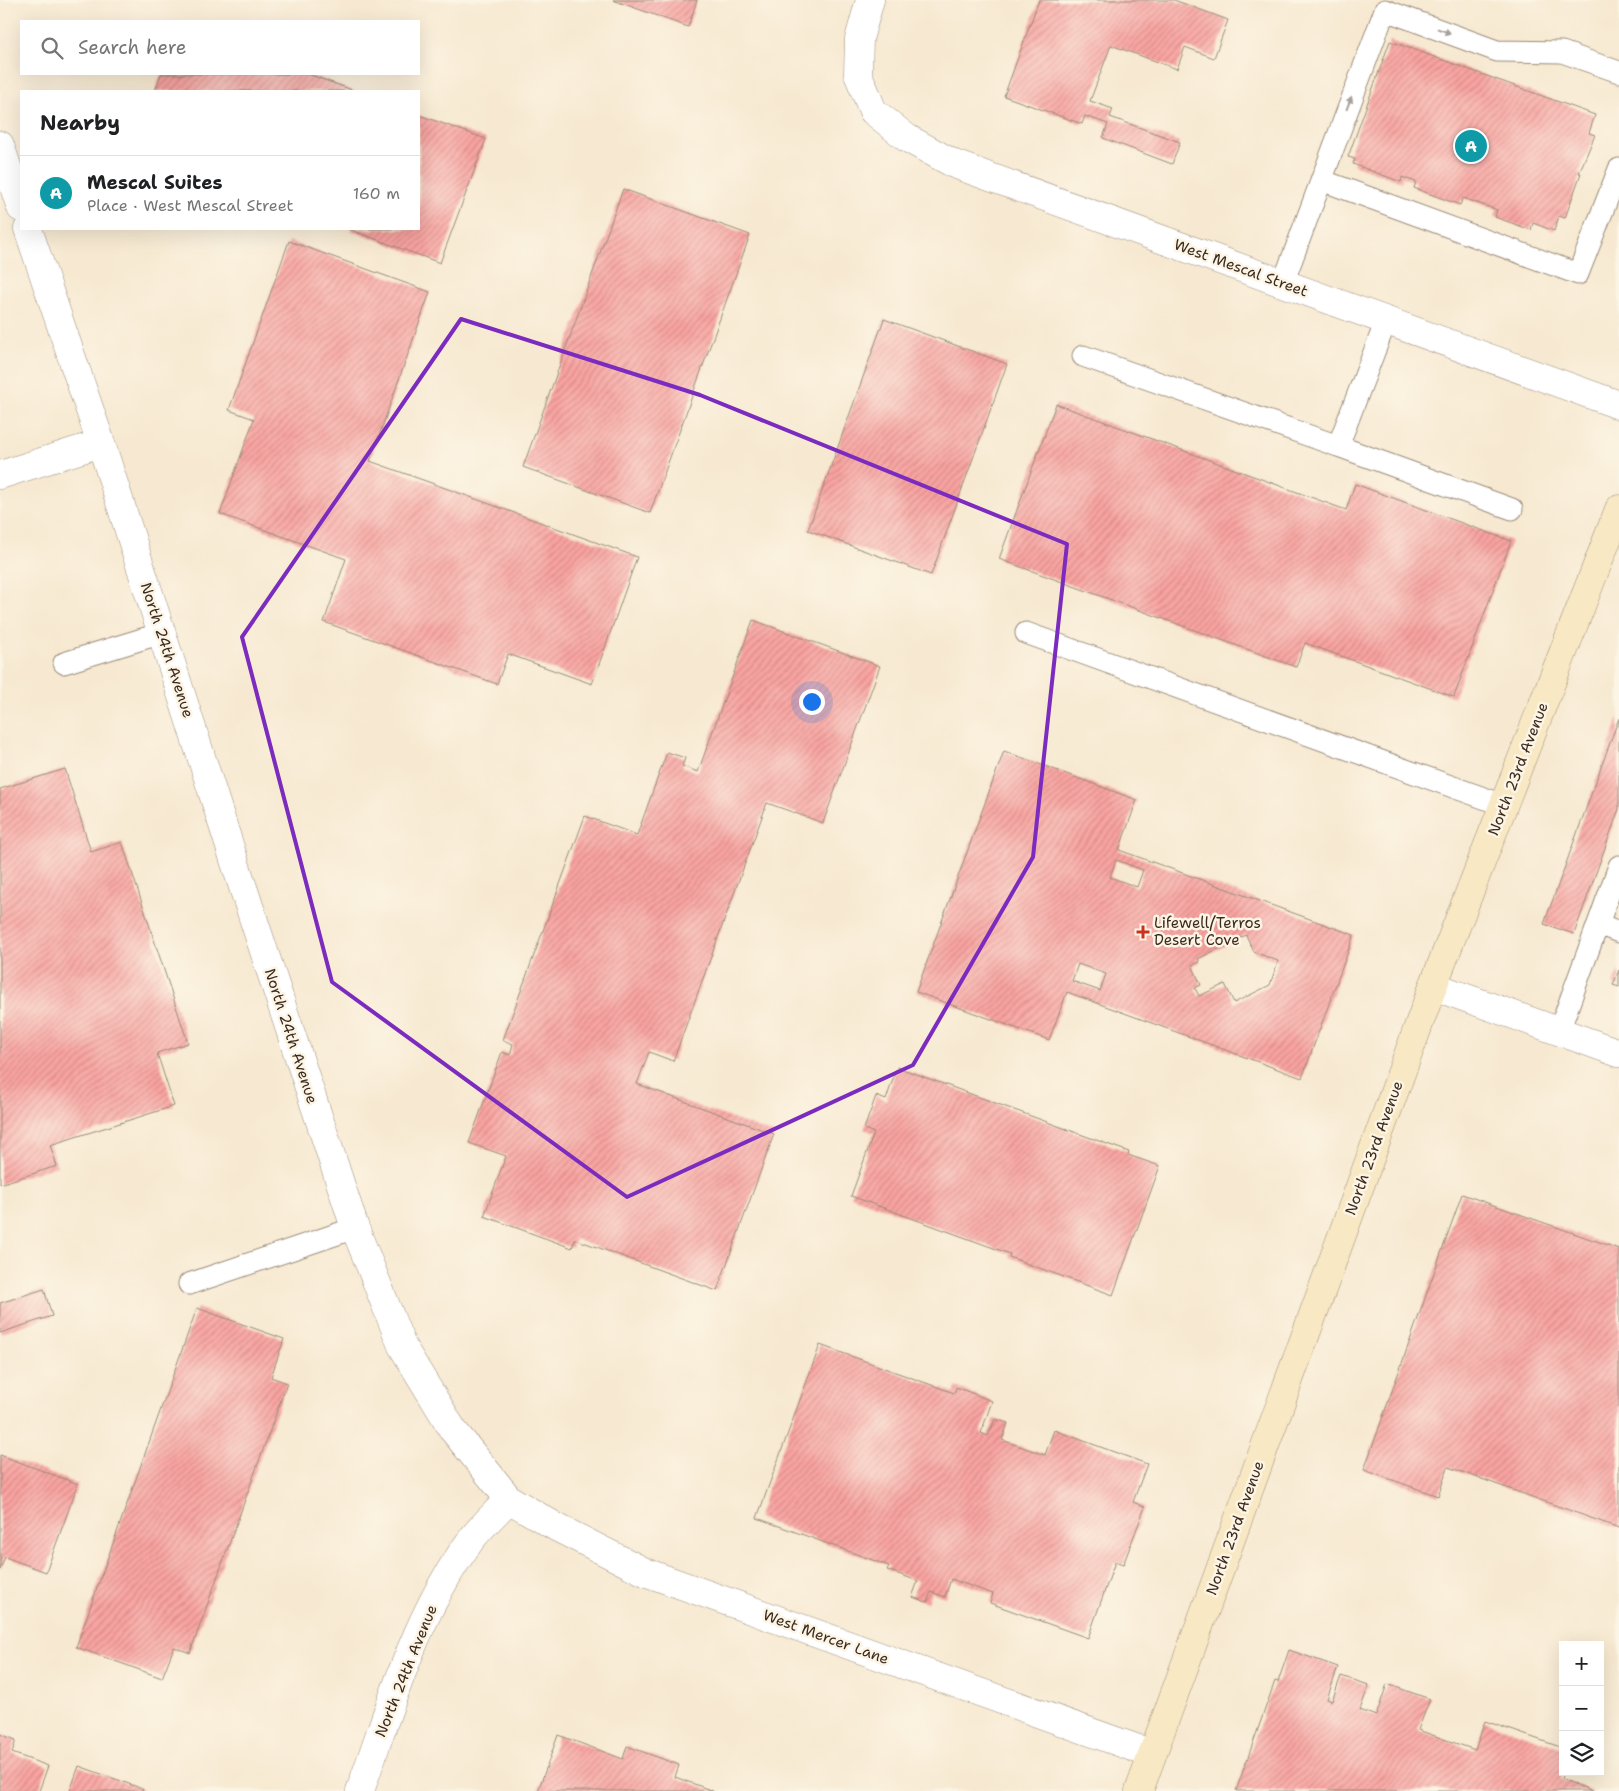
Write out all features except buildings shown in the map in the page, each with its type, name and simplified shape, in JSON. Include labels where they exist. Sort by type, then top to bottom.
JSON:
[{"type":"street","name":"West Mescal Street","points":[[870,0],[859,39],[858,74],[873,111],[907,138],[954,164],[1619,405]]},
{"type":"street","points":[[0,145],[20,205]]},
{"type":"street","name":"North 24th Avenue","points":[[28,230],[101,443],[233,857],[355,1228],[402,1346],[453,1430],[509,1499],[469,1542],[443,1583],[418,1632],[360,1791]]},
{"type":"street","points":[[0,475],[101,443]]},
{"type":"street","name":"North 23rd Avenue","points":[[1139,1791],[1433,986],[1618,515]]},
{"type":"street","points":[[1433,986],[1619,1053]]},
{"type":"street","name":"West Mercer Lane","points":[[509,1499],[556,1528],[645,1572],[1152,1754]]},
{"type":"lane","points":[[1283,283],[1385,10],[1497,51],[1562,52],[1619,72]]},
{"type":"lane","points":[[1321,180],[1578,274],[1619,169]]},
{"type":"lane","points":[[1338,446],[1386,321]]},
{"type":"lane","points":[[1083,356],[1512,509]]},
{"type":"lane","points":[[1026,633],[1503,805]]},
{"type":"lane","points":[[64,663],[162,634]]},
{"type":"lane","points":[[1559,1031],[1619,866]]},
{"type":"lane","points":[[1598,924],[1619,932]]},
{"type":"lane","points":[[189,1284],[355,1228]]},
{"type":"highlighted area","points":[[461,319],[700,395],[1067,544],[1033,857],[913,1065],[627,1197],[332,982],[242,637]]},
{"type":"place","name":"Mescal Suites","points":[[1471,146]]},
{"type":"place","name":"Lifewell/Terros Desert Cove","points":[[1143,932]]}]
